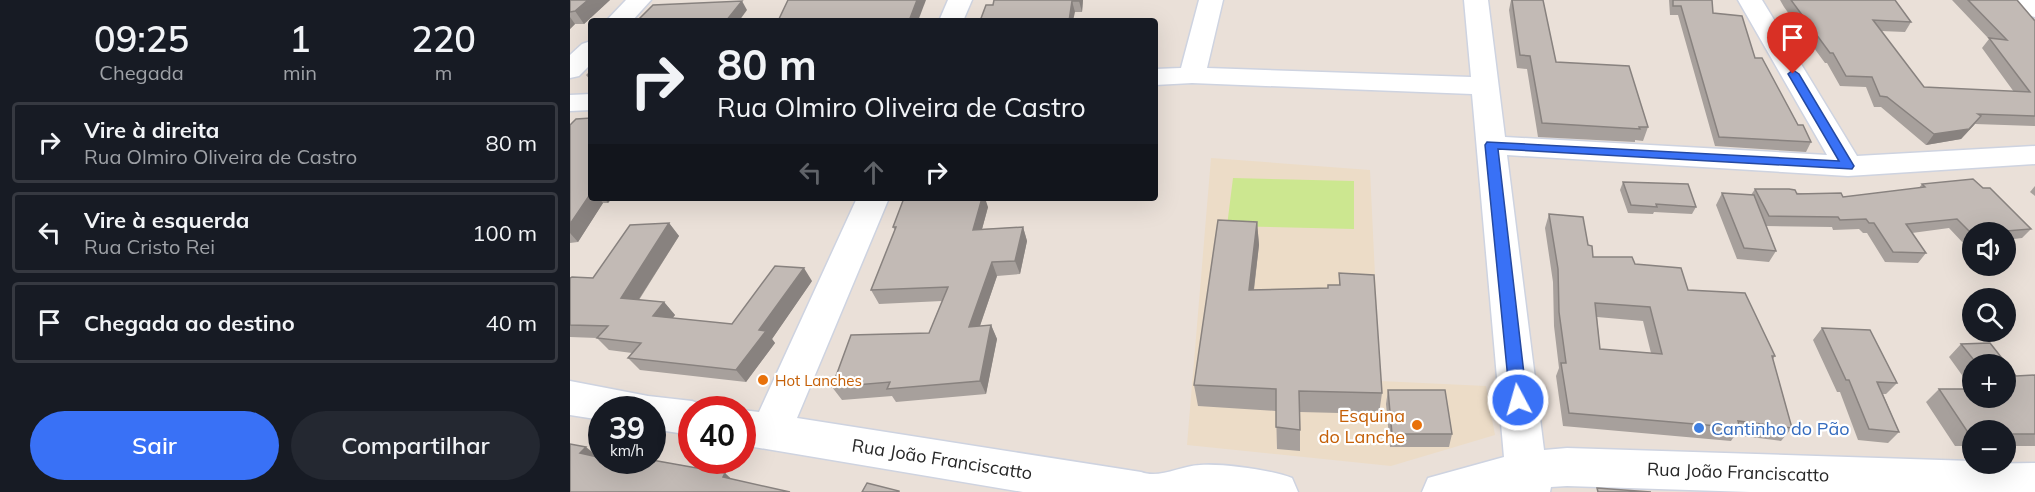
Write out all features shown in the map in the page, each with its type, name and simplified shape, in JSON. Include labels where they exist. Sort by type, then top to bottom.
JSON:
[{"type":"street","points":[[621,18],[639,0]]},
{"type":"street","points":[[952,18],[960,0]]},
{"type":"street","points":[[1192,75],[1211,0]]},
{"type":"street","points":[[1476,0],[1528,481]]},
{"type":"street","points":[[1750,0],[1848,166]]},
{"type":"street","points":[[2024,0],[2035,10]]},
{"type":"street","points":[[570,50],[588,49]]},
{"type":"street","points":[[570,70],[588,52]]},
{"type":"street","points":[[1158,76],[1192,75],[1485,86]]},
{"type":"street","points":[[570,103],[588,102]]},
{"type":"street","points":[[1491,145],[1848,166],[2035,155]]},
{"type":"street","points":[[757,429],[871,201]]},
{"type":"street","points":[[570,398],[588,401]]},
{"type":"street","name":"Rua João Franciscatto","points":[[757,429],[1141,492]]},
{"type":"street","name":"Rua João Franciscatto","points":[[1443,492],[1528,481],[1567,467],[2035,482]]},
{"type":"street","points":[[1162,492],[1200,484],[1277,492]]},
{"type":"shaded area","points":[[1211,158],[1370,170],[1380,381],[1486,386],[1495,435],[1391,466],[1187,445]]},
{"type":"green space","points":[[1233,178],[1354,181],[1354,229],[1227,226]]},
{"type":"building","points":[[570,0],[588,0],[575,11],[570,12]]},
{"type":"building","points":[[788,0],[917,0],[910,18],[779,18]]},
{"type":"building","points":[[994,0],[1079,0],[1072,1],[1069,18],[981,18],[986,5],[993,5]]},
{"type":"building","points":[[1512,0],[1543,0],[1556,62],[1629,66],[1648,127],[1639,127],[1640,129],[1542,123],[1530,56],[1520,55]]},
{"type":"building","points":[[1673,0],[1712,0],[1713,13],[1742,16],[1755,58],[1762,58],[1798,125],[1803,125],[1811,142],[1719,137],[1681,6],[1673,6]]},
{"type":"building","points":[[1791,0],[1895,0],[1911,22],[1873,20],[1924,87],[2030,92],[1989,38],[2007,40],[1968,0],[2017,0],[2035,21],[2035,116],[1978,114],[1981,116],[1969,129],[1934,134],[1887,97],[1880,96],[1872,77],[1846,76],[1833,53],[1830,53]]},
{"type":"building","points":[[742,1],[728,18],[640,18],[653,5]]},
{"type":"building","points":[[588,118],[588,197],[570,224],[570,125],[576,119]]},
{"type":"building","points":[[1973,179],[1983,188],[1990,188],[2031,229],[2016,230],[2016,222],[1962,222],[1962,224],[1957,219],[1906,224],[1926,253],[1893,252],[1874,223],[1869,223],[1866,219],[1840,220],[1838,217],[1769,216],[1755,189],[1789,189],[1795,190],[1797,194],[1841,193],[1843,197],[1925,187],[1922,184]]},
{"type":"building","points":[[1623,182],[1688,184],[1696,207],[1631,205]]},
{"type":"building","points":[[1722,193],[1754,195],[1776,251],[1744,248]]},
{"type":"building","points":[[903,201],[981,201],[973,230],[1023,227],[1015,261],[992,262],[969,327],[991,325],[980,381],[887,389],[890,382],[832,387],[851,335],[929,333],[948,287],[871,290],[896,227],[893,227]]},
{"type":"building","points":[[1549,214],[1583,217],[1588,245],[1592,246],[1593,257],[1632,257],[1635,264],[1681,268],[1688,290],[1745,293],[1775,356],[1772,356],[1792,428],[1738,421],[1740,428],[1569,413],[1561,363],[1566,363],[1559,312],[1558,269]],"holes":[[[1595,303],[1650,307],[1662,354],[1600,349]]]},
{"type":"building","points":[[1218,220],[1257,222],[1249,290],[1328,288],[1328,285],[1340,285],[1339,273],[1374,275],[1382,393],[1299,391],[1300,430],[1276,427],[1276,389],[1194,385]]},
{"type":"building","points":[[669,223],[621,298],[664,302],[653,316],[732,324],[775,266],[804,268],[759,330],[766,331],[736,370],[628,358],[641,343],[597,338],[608,326],[570,325],[570,278],[593,278],[630,225]]},
{"type":"building","points":[[1822,328],[1870,330],[1897,383],[1877,382],[1899,432],[1869,429],[1849,380],[1846,380]]},
{"type":"building","points":[[1990,343],[1999,354],[1969,354],[1961,344]]},
{"type":"building","points":[[2035,375],[2035,434],[2016,434],[2016,420],[1962,420],[1962,424],[1939,389],[1962,389],[1962,408],[2016,408],[2016,376]]},
{"type":"building","name":"Esquina do Lanche","points":[[1388,390],[1445,390],[1452,434],[1392,434]]},
{"type":"building","points":[[570,444],[586,447],[580,453],[588,455],[588,474],[666,474],[666,462],[678,465],[678,474],[724,474],[723,477],[790,492],[570,492]]},
{"type":"building","points":[[867,483],[899,491],[899,492],[862,492]]},
{"type":"building","points":[[1597,488],[1651,492],[1598,492]]},
{"type":"place","name":"Hot Lanches","points":[[763,380]]},
{"type":"place","name":"Esquina do Lanche","points":[[1417,425]]},
{"type":"place","name":"Cantinho do Pão","points":[[1699,428]]},
{"type":"route","points":[[1518,400],[1491,145],[1848,166],[1793,74]]}]
